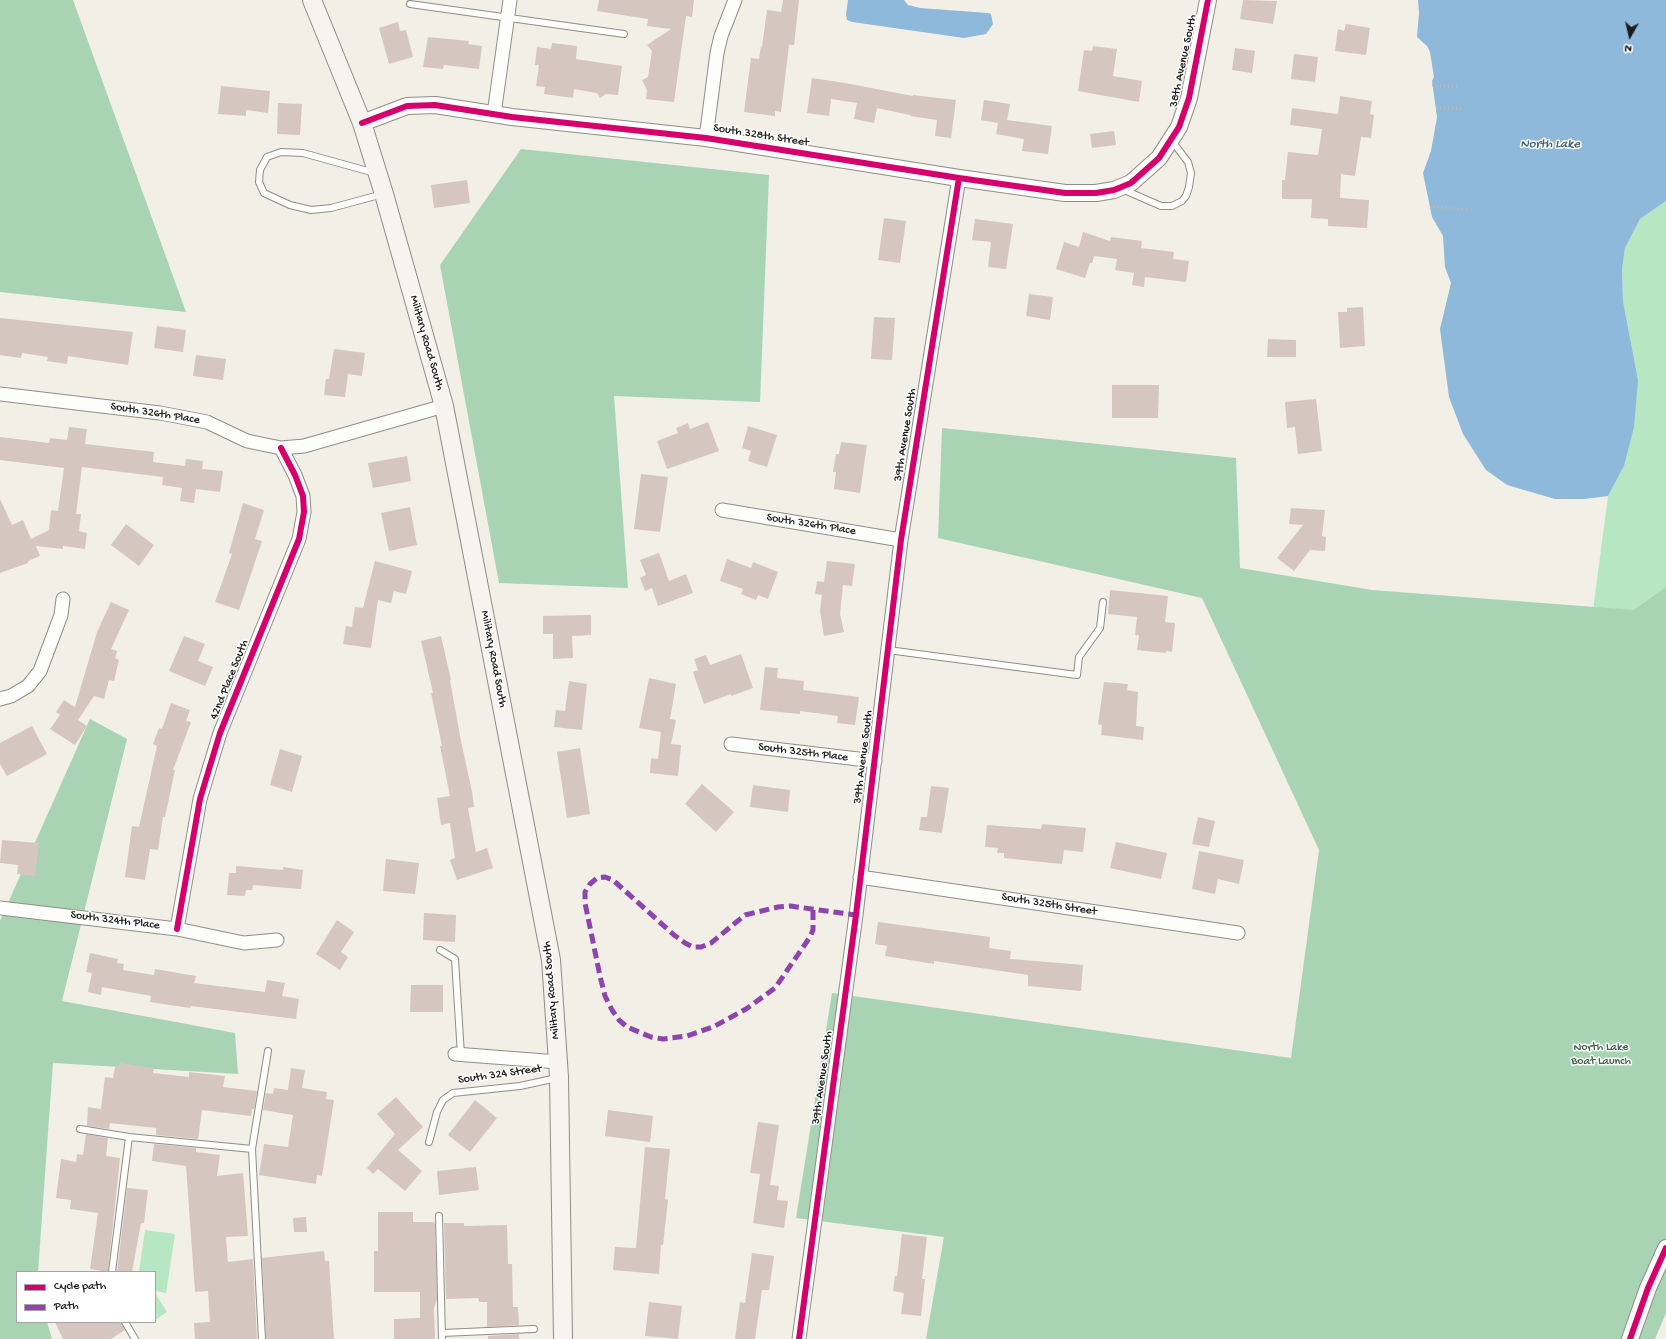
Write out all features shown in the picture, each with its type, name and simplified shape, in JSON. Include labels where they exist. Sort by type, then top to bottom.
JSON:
[{"type":"main road","name":"Military Road South","points":[[312,0],[362,122],[444,406],[551,960],[558,1070],[563,1339]]},
{"type":"street","points":[[494,114],[510,0]]},
{"type":"street","points":[[706,138],[717,54],[721,36],[735,0]]},
{"type":"street","name":"38th Avenue South","points":[[1151,165],[1159,158],[1179,127],[1189,98],[1208,0]]},
{"type":"street","name":"South 328th Street","points":[[362,122],[407,106],[435,105],[494,114],[706,138],[959,178],[1066,193],[1096,193],[1120,188],[1131,182],[1151,165]]},
{"type":"street","name":"39th Avenue South","points":[[799,1339],[875,761],[901,540],[959,178]]},
{"type":"street","name":"South 326th Place","points":[[0,394],[160,413],[207,422],[247,441],[281,448],[304,446],[444,406]]},
{"type":"street","name":"42nd Place South","points":[[177,929],[200,799],[218,740],[299,539],[304,512],[303,496],[295,475],[281,448]]},
{"type":"street","name":"South 326th Place","points":[[722,510],[901,540]]},
{"type":"street","points":[[0,699],[11,696],[28,686],[40,671],[62,615],[63,599]]},
{"type":"street","name":"South 325th Place","points":[[731,744],[875,761]]},
{"type":"street","name":"South 325th Street","points":[[860,876],[1238,933]]},
{"type":"street","name":"South 324th Place","points":[[0,908],[177,929],[244,943],[277,940]]},
{"type":"street","points":[[458,1055],[558,1070]]},
{"type":"street","points":[[1630,1339],[1648,1288],[1666,1248]]},
{"type":"lane","points":[[410,4],[624,34]]},
{"type":"lane","points":[[1120,188],[1161,206],[1172,206],[1182,201],[1190,187],[1190,173],[1188,162],[1172,139]]},
{"type":"lane","points":[[378,174],[303,153],[281,152],[267,157],[260,170],[259,182],[264,193],[290,205],[311,210],[331,208],[384,194]]},
{"type":"lane","points":[[888,650],[1077,675],[1079,657],[1100,628],[1103,602]]},
{"type":"lane","points":[[440,950],[456,959],[458,1055]]},
{"type":"lane","points":[[262,1339],[252,1149],[268,1050]]},
{"type":"lane","name":"South 324 Street","points":[[429,1142],[443,1100],[453,1093],[520,1086],[558,1070]]},
{"type":"lane","points":[[80,1129],[129,1137],[252,1149]]},
{"type":"lane","points":[[112,1271],[129,1137]]},
{"type":"lane","points":[[439,1216],[442,1336],[534,1329]]},
{"type":"lane","points":[[126,1323],[135,1339]]},
{"type":"path","points":[[1432,85],[1458,87]]},
{"type":"path","points":[[1436,108],[1464,109]]},
{"type":"path","points":[[1430,206],[1470,208]]},
{"type":"green space","points":[[0,0],[73,0],[186,312],[0,292]]},
{"type":"green space","points":[[521,149],[769,175],[760,402],[614,396],[628,588],[499,583],[440,265]]},
{"type":"green space","name":"North Lake Boat Launch","points":[[1666,201],[1666,1136],[1527,1113],[1608,496],[1624,466],[1638,380],[1623,301],[1622,270],[1625,248],[1640,219]]},
{"type":"green space","points":[[942,428],[1236,458],[1240,568],[1372,590],[1634,610],[1666,587],[1666,1313],[1655,1339],[926,1339],[944,1237],[796,1218],[832,993],[1291,1058],[1319,850],[1202,598],[938,538]]},
{"type":"green space","points":[[90,719],[127,739],[62,1001],[235,1033],[238,1074],[53,1063],[38,1271],[16,1271],[16,1323],[47,1323],[52,1339],[0,1339],[0,921]]},
{"type":"green space","points":[[145,1230],[175,1234],[166,1293],[156,1291],[156,1271],[139,1271]]},
{"type":"green space","points":[[156,1295],[167,1312],[156,1319]]},
{"type":"water","points":[[848,0],[904,0],[908,5],[920,8],[988,13],[991,14],[993,24],[986,34],[964,38],[852,22],[847,20],[846,14]]},
{"type":"water","name":"North Lake","points":[[1418,0],[1666,0],[1666,201],[1640,219],[1625,248],[1622,270],[1623,301],[1638,380],[1634,427],[1624,466],[1608,496],[1585,499],[1555,499],[1507,485],[1486,470],[1463,434],[1449,397],[1440,329],[1451,283],[1445,267],[1443,236],[1432,217],[1423,173],[1431,151],[1437,117],[1432,81],[1434,77],[1430,52],[1427,46],[1417,37],[1419,13]]},
{"type":"building","points":[[599,0],[694,0],[692,17],[686,16],[674,102],[646,99],[647,90],[642,80],[648,77],[652,51],[647,45],[671,29],[647,26],[648,19],[597,11]]},
{"type":"building","points":[[783,0],[799,0],[794,45],[789,45],[781,112],[775,111],[775,116],[744,112],[751,58],[759,59],[767,10],[781,12]]},
{"type":"building","points":[[1243,0],[1277,1],[1273,24],[1240,19]]},
{"type":"building","points":[[398,22],[400,31],[406,30],[413,57],[389,64],[379,28]]},
{"type":"building","points":[[1346,24],[1370,28],[1366,55],[1335,51],[1338,29],[1344,31]]},
{"type":"building","points":[[428,37],[469,41],[468,44],[482,46],[479,69],[444,65],[443,69],[423,67]]},
{"type":"building","points":[[552,43],[577,46],[576,59],[622,66],[618,95],[606,94],[600,98],[597,93],[574,89],[573,98],[544,94],[545,87],[536,86],[539,65],[535,65],[537,47],[551,49]]},
{"type":"building","points":[[1093,46],[1117,49],[1113,76],[1142,81],[1139,102],[1078,91],[1084,50],[1092,51]]},
{"type":"building","points":[[1235,48],[1255,51],[1252,73],[1232,70]]},
{"type":"building","points":[[1294,54],[1318,57],[1315,82],[1291,79]]},
{"type":"building","points":[[812,78],[913,96],[956,100],[951,138],[935,136],[937,120],[910,116],[877,108],[874,123],[854,119],[857,103],[831,99],[829,116],[807,113]]},
{"type":"building","points":[[221,86],[270,91],[268,113],[246,110],[246,116],[218,114]]},
{"type":"building","points":[[1340,96],[1372,101],[1370,114],[1374,115],[1371,138],[1361,137],[1355,176],[1341,174],[1340,198],[1369,200],[1367,228],[1328,226],[1328,219],[1311,218],[1312,199],[1282,199],[1282,180],[1285,180],[1288,152],[1318,155],[1322,129],[1290,125],[1292,108],[1338,114]]},
{"type":"building","points":[[984,100],[1010,104],[1007,120],[1052,126],[1048,154],[1022,151],[1024,139],[996,134],[998,123],[981,120]]},
{"type":"building","points":[[278,103],[302,104],[300,135],[277,134]]},
{"type":"building","points":[[1114,131],[1116,145],[1092,148],[1090,134]]},
{"type":"building","points":[[467,180],[470,203],[434,208],[431,185]]},
{"type":"building","points":[[884,218],[906,221],[900,263],[878,260]]},
{"type":"building","points":[[975,219],[1013,224],[1006,269],[988,267],[991,242],[972,240]]},
{"type":"building","points":[[1083,232],[1110,241],[1111,237],[1142,241],[1141,248],[1174,252],[1173,259],[1189,261],[1186,282],[1145,277],[1144,287],[1132,285],[1134,273],[1115,270],[1117,259],[1094,256],[1085,278],[1056,269],[1064,242],[1079,247]]},
{"type":"building","points":[[1029,294],[1053,297],[1050,320],[1026,316]]},
{"type":"building","points":[[1363,307],[1365,346],[1340,348],[1338,312],[1347,312],[1347,308]]},
{"type":"building","points":[[874,317],[895,318],[892,360],[871,359]]},
{"type":"building","points":[[0,318],[133,332],[128,365],[68,356],[67,364],[47,361],[48,357],[22,353],[21,358],[0,355]]},
{"type":"building","points":[[157,326],[186,330],[183,352],[154,348]]},
{"type":"building","points":[[1268,339],[1296,340],[1296,357],[1267,357]]},
{"type":"building","points":[[334,349],[365,353],[362,376],[348,374],[345,397],[324,395],[326,379],[329,379]]},
{"type":"building","points":[[196,355],[226,359],[223,380],[193,376]]},
{"type":"building","points":[[1112,385],[1159,385],[1158,418],[1112,418]]},
{"type":"building","points":[[1316,399],[1322,451],[1298,454],[1295,427],[1287,428],[1285,402]]},
{"type":"building","points":[[708,422],[719,451],[667,469],[657,441],[678,433],[676,428],[688,423],[690,429]]},
{"type":"building","points":[[748,426],[777,435],[767,467],[748,461],[751,451],[742,448]]},
{"type":"building","points":[[69,427],[87,429],[85,444],[154,452],[153,462],[185,466],[186,459],[203,461],[202,469],[223,471],[220,492],[196,489],[194,503],[180,501],[182,488],[162,485],[163,477],[82,467],[76,514],[81,514],[79,531],[87,533],[85,549],[63,546],[63,549],[36,546],[40,556],[28,561],[28,563],[0,573],[0,499],[12,525],[23,520],[31,539],[49,530],[51,510],[58,511],[64,468],[0,460],[0,437],[49,443],[50,438],[67,440]]},
{"type":"building","points":[[841,442],[867,445],[860,493],[834,489],[836,472],[833,472],[836,454],[839,454]]},
{"type":"building","points":[[407,456],[411,481],[373,488],[368,463]]},
{"type":"building","points":[[641,474],[668,477],[660,532],[634,529]]},
{"type":"building","points":[[243,503],[264,510],[255,539],[262,541],[239,610],[215,602],[232,554],[229,553]]},
{"type":"building","points":[[410,507],[417,545],[389,551],[381,513]]},
{"type":"building","points":[[1291,508],[1325,510],[1322,536],[1326,537],[1325,551],[1310,550],[1294,571],[1277,558],[1303,525],[1289,524]]},
{"type":"building","points":[[126,524],[154,545],[139,566],[111,545]]},
{"type":"building","points":[[659,553],[669,581],[686,574],[693,593],[658,606],[652,588],[645,591],[640,578],[646,575],[640,560]]},
{"type":"building","points":[[727,559],[751,568],[753,562],[778,572],[768,599],[758,595],[756,600],[741,594],[743,589],[720,581]]},
{"type":"building","points":[[375,561],[412,571],[406,594],[394,591],[391,603],[378,600],[371,648],[343,644],[346,626],[352,627],[355,607],[363,608]]},
{"type":"building","points":[[827,561],[855,564],[852,586],[843,585],[840,614],[844,632],[824,636],[820,611],[822,595],[815,594],[817,581],[824,582]]},
{"type":"building","points":[[1110,590],[1168,596],[1165,622],[1175,623],[1172,652],[1166,651],[1166,653],[1137,650],[1139,635],[1135,635],[1137,617],[1108,614]]},
{"type":"building","points":[[111,602],[129,610],[111,649],[117,651],[115,658],[119,660],[114,681],[109,680],[104,699],[94,696],[78,720],[87,726],[75,745],[50,729],[60,715],[56,712],[64,700],[75,707],[97,632]]},
{"type":"building","points":[[591,615],[591,635],[572,636],[573,658],[553,659],[553,634],[543,634],[543,616]]},
{"type":"building","points":[[184,636],[205,644],[198,661],[213,667],[205,686],[169,671]]},
{"type":"building","points":[[441,636],[451,680],[460,736],[472,792],[474,807],[468,808],[476,852],[487,848],[493,868],[457,880],[450,860],[455,858],[450,823],[441,825],[437,798],[450,796],[440,746],[442,746],[431,693],[433,693],[421,641]]},
{"type":"building","points":[[741,654],[753,688],[704,704],[693,672],[698,670],[694,659],[706,655],[710,665]]},
{"type":"building","points":[[765,667],[778,668],[777,678],[804,681],[803,690],[859,697],[855,725],[837,723],[838,716],[800,711],[800,714],[760,710]]},
{"type":"building","points":[[649,678],[676,684],[670,719],[676,720],[671,744],[681,745],[678,776],[650,773],[651,758],[658,759],[661,732],[639,728]]},
{"type":"building","points":[[569,681],[587,684],[582,730],[554,727],[556,710],[565,711]]},
{"type":"building","points":[[1104,682],[1128,684],[1127,690],[1138,692],[1136,726],[1144,727],[1143,740],[1101,735],[1102,725],[1098,724]]},
{"type":"building","points":[[171,703],[190,710],[186,721],[191,722],[173,770],[175,770],[165,817],[163,817],[158,850],[150,849],[145,880],[125,877],[132,826],[139,827],[157,746],[153,744],[159,728],[162,729]]},
{"type":"building","points":[[32,726],[47,754],[7,776],[0,764],[0,743]]},
{"type":"building","points":[[580,748],[590,814],[567,818],[557,752]]},
{"type":"building","points":[[280,749],[302,756],[292,792],[270,785]]},
{"type":"building","points":[[702,784],[734,812],[716,832],[685,804]]},
{"type":"building","points":[[753,785],[790,790],[788,812],[750,807]]},
{"type":"building","points":[[931,786],[949,788],[942,833],[919,830],[921,817],[927,817]]},
{"type":"building","points":[[1198,817],[1215,821],[1209,847],[1192,844]]},
{"type":"building","points":[[1042,824],[1086,828],[1083,852],[1064,850],[1062,864],[1004,858],[1004,853],[997,853],[998,848],[985,847],[987,825],[1041,829]]},
{"type":"building","points":[[2,840],[39,843],[35,876],[17,874],[18,865],[0,863]]},
{"type":"building","points":[[1116,842],[1167,853],[1161,879],[1110,868]]},
{"type":"building","points":[[1199,851],[1244,860],[1239,884],[1218,879],[1215,894],[1192,889]]},
{"type":"building","points":[[386,859],[419,863],[415,894],[383,891]]},
{"type":"building","points":[[236,866],[283,870],[283,867],[303,870],[301,889],[253,885],[252,890],[246,890],[245,896],[227,895],[229,873],[236,873]]},
{"type":"building","points":[[424,913],[456,915],[455,942],[423,940]]},
{"type":"building","points":[[337,920],[354,932],[341,952],[348,957],[340,970],[316,954]]},
{"type":"building","points":[[878,922],[990,937],[989,948],[1011,951],[1010,959],[1083,965],[1081,991],[1028,986],[1028,975],[934,961],[934,964],[885,956],[887,946],[875,944]]},
{"type":"building","points":[[90,953],[118,959],[117,963],[124,964],[123,970],[154,975],[155,969],[196,976],[194,983],[265,992],[267,980],[285,983],[282,996],[299,999],[296,1019],[191,1006],[190,1008],[150,1002],[151,996],[102,987],[101,995],[88,992],[92,973],[86,972]]},
{"type":"building","points":[[411,985],[443,985],[443,1012],[410,1012]]},
{"type":"building","points":[[119,1063],[154,1068],[153,1073],[189,1077],[189,1072],[225,1076],[223,1087],[257,1091],[254,1109],[252,1109],[251,1116],[202,1110],[198,1139],[156,1135],[156,1128],[110,1123],[109,1129],[87,1126],[88,1107],[101,1109],[105,1077],[113,1078],[115,1067],[118,1067]]},
{"type":"building","points":[[291,1068],[305,1070],[302,1088],[327,1092],[326,1099],[334,1100],[322,1176],[317,1175],[316,1184],[259,1175],[264,1144],[288,1147],[293,1115],[263,1110],[266,1093],[273,1094],[274,1088],[288,1090]]},
{"type":"building","points":[[396,1097],[423,1127],[398,1150],[422,1171],[405,1191],[378,1169],[373,1174],[367,1168],[395,1134],[377,1114]]},
{"type":"building","points":[[475,1100],[497,1118],[470,1152],[448,1135]]},
{"type":"building","points":[[608,1110],[653,1116],[650,1142],[605,1136]]},
{"type":"building","points":[[758,1122],[779,1125],[770,1185],[779,1186],[777,1200],[788,1201],[784,1228],[753,1223],[760,1174],[750,1173]]},
{"type":"building","points":[[86,1134],[108,1138],[106,1156],[120,1158],[108,1271],[90,1269],[98,1213],[70,1209],[71,1200],[56,1198],[61,1159],[76,1162],[77,1154],[83,1155]]},
{"type":"building","points":[[154,1144],[196,1148],[196,1152],[220,1155],[217,1176],[243,1173],[248,1236],[226,1237],[228,1262],[253,1259],[257,1339],[195,1339],[194,1323],[210,1322],[208,1291],[195,1292],[186,1166],[152,1161]]},
{"type":"building","points":[[645,1147],[670,1149],[665,1199],[668,1200],[663,1245],[661,1245],[659,1274],[613,1270],[615,1247],[636,1248]]},
{"type":"building","points":[[476,1167],[479,1190],[439,1195],[437,1171]]},
{"type":"building","points":[[127,1188],[148,1190],[144,1223],[141,1223],[132,1271],[117,1271]]},
{"type":"building","points":[[378,1212],[413,1212],[413,1222],[434,1222],[435,1224],[437,1299],[434,1308],[435,1339],[394,1339],[394,1319],[420,1318],[420,1292],[374,1292],[374,1251],[378,1251]]},
{"type":"building","points":[[306,1217],[307,1232],[294,1232],[293,1218]]},
{"type":"building","points":[[444,1223],[464,1223],[464,1226],[507,1225],[508,1264],[512,1264],[513,1307],[518,1307],[519,1325],[487,1327],[487,1302],[479,1302],[478,1298],[446,1299]]},
{"type":"building","points":[[902,1234],[927,1237],[922,1279],[925,1279],[921,1316],[901,1314],[904,1293],[893,1291],[895,1276],[897,1276]]},
{"type":"building","points":[[324,1251],[325,1261],[329,1261],[334,1339],[266,1339],[262,1258]]},
{"type":"building","points":[[752,1253],[774,1256],[769,1290],[762,1290],[755,1339],[735,1339],[740,1302],[745,1303]]},
{"type":"building","points":[[649,1302],[682,1306],[678,1339],[645,1336]]},
{"type":"building","points":[[55,1323],[122,1323],[125,1330],[111,1339],[63,1339]]},
{"type":"building","points":[[519,1334],[519,1339],[488,1339],[488,1336]]},
{"type":"marked path","points":[[813,910],[813,930],[810,937],[775,988],[746,1009],[713,1027],[687,1036],[663,1039],[651,1037],[627,1027],[619,1020],[612,1010],[605,996],[600,976],[585,903],[585,892],[590,884],[597,878],[605,877],[613,880],[674,935],[693,947],[701,947],[711,943],[745,915],[778,907],[790,906],[856,915]]},
{"type":"cycle path","points":[[362,123],[407,106],[435,105],[512,117],[706,138],[959,178],[1065,193],[1096,193],[1114,190],[1131,183],[1159,158],[1179,127],[1189,98],[1208,0]]},
{"type":"cycle path","points":[[799,1339],[856,915],[901,540],[959,178]]},
{"type":"cycle path","points":[[177,929],[200,799],[220,733],[299,539],[304,512],[303,496],[295,475],[281,448]]},
{"type":"cycle path","points":[[1630,1339],[1648,1288],[1666,1248]]}]
